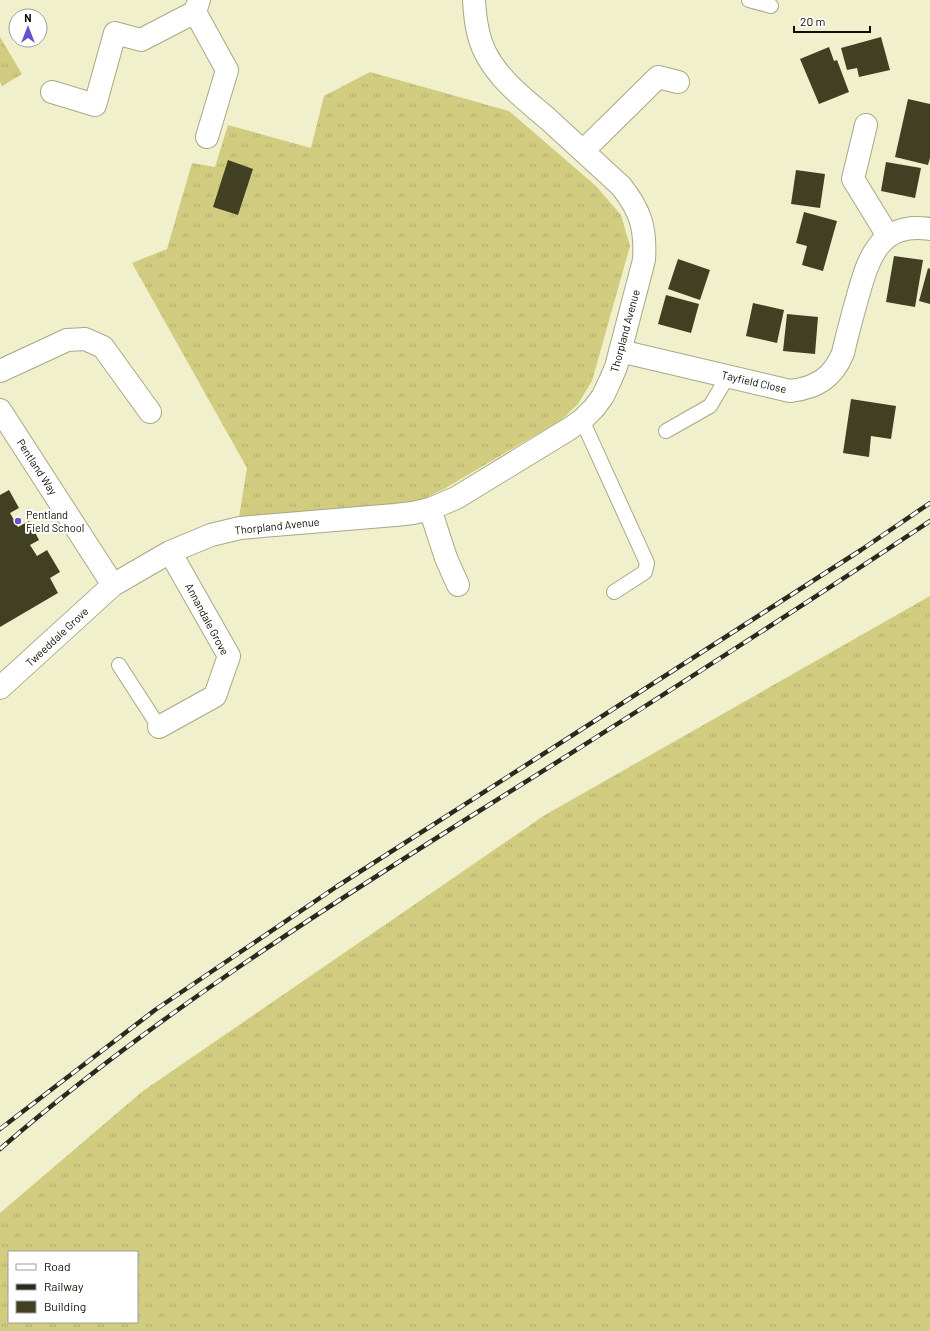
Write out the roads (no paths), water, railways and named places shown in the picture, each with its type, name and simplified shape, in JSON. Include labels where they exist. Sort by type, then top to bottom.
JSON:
[{"type":"street","name":"Thorpland Avenue","points":[[113,586],[170,552],[211,535],[240,528],[395,515],[414,513],[430,509],[456,498],[474,488],[569,429],[582,420],[603,396],[616,367],[644,260],[644,228],[632,199],[622,186],[516,92],[494,66],[480,40],[474,0]]},
{"type":"street","points":[[52,92],[95,105],[115,33],[141,40],[197,6],[227,70],[206,137]]},
{"type":"street","points":[[583,151],[658,77],[678,82]]},
{"type":"street","points":[[866,125],[853,179],[888,236]]},
{"type":"street","name":"Tayfield Close","points":[[620,351],[790,390],[813,386],[823,380],[839,363],[865,271],[874,250],[888,236],[908,228],[921,227],[930,229]]},
{"type":"street","points":[[0,371],[67,340],[85,339],[104,347],[150,412]]},
{"type":"street","name":"Pentland Way","points":[[0,410],[113,586]]},
{"type":"street","points":[[430,509],[446,558],[458,586]]},
{"type":"street","name":"Annandale Grove","points":[[159,727],[215,696],[230,656],[170,552]]},
{"type":"street","name":"Tweeddale Grove","points":[[0,688],[113,586]]},
{"type":"lane","points":[[749,0],[771,6]]},
{"type":"lane","points":[[666,431],[710,406],[728,376]]},
{"type":"lane","points":[[582,420],[647,563],[645,572],[614,592]]},
{"type":"lane","points":[[119,665],[159,727]]},
{"type":"railway","points":[[0,1129],[155,1010],[336,887],[861,550],[930,503]]},
{"type":"railway","points":[[0,1149],[115,1056],[175,1012],[297,928],[359,887],[708,666],[930,521]]},
{"type":"place","name":"Pentland Field School","points":[[18,521]]}]
